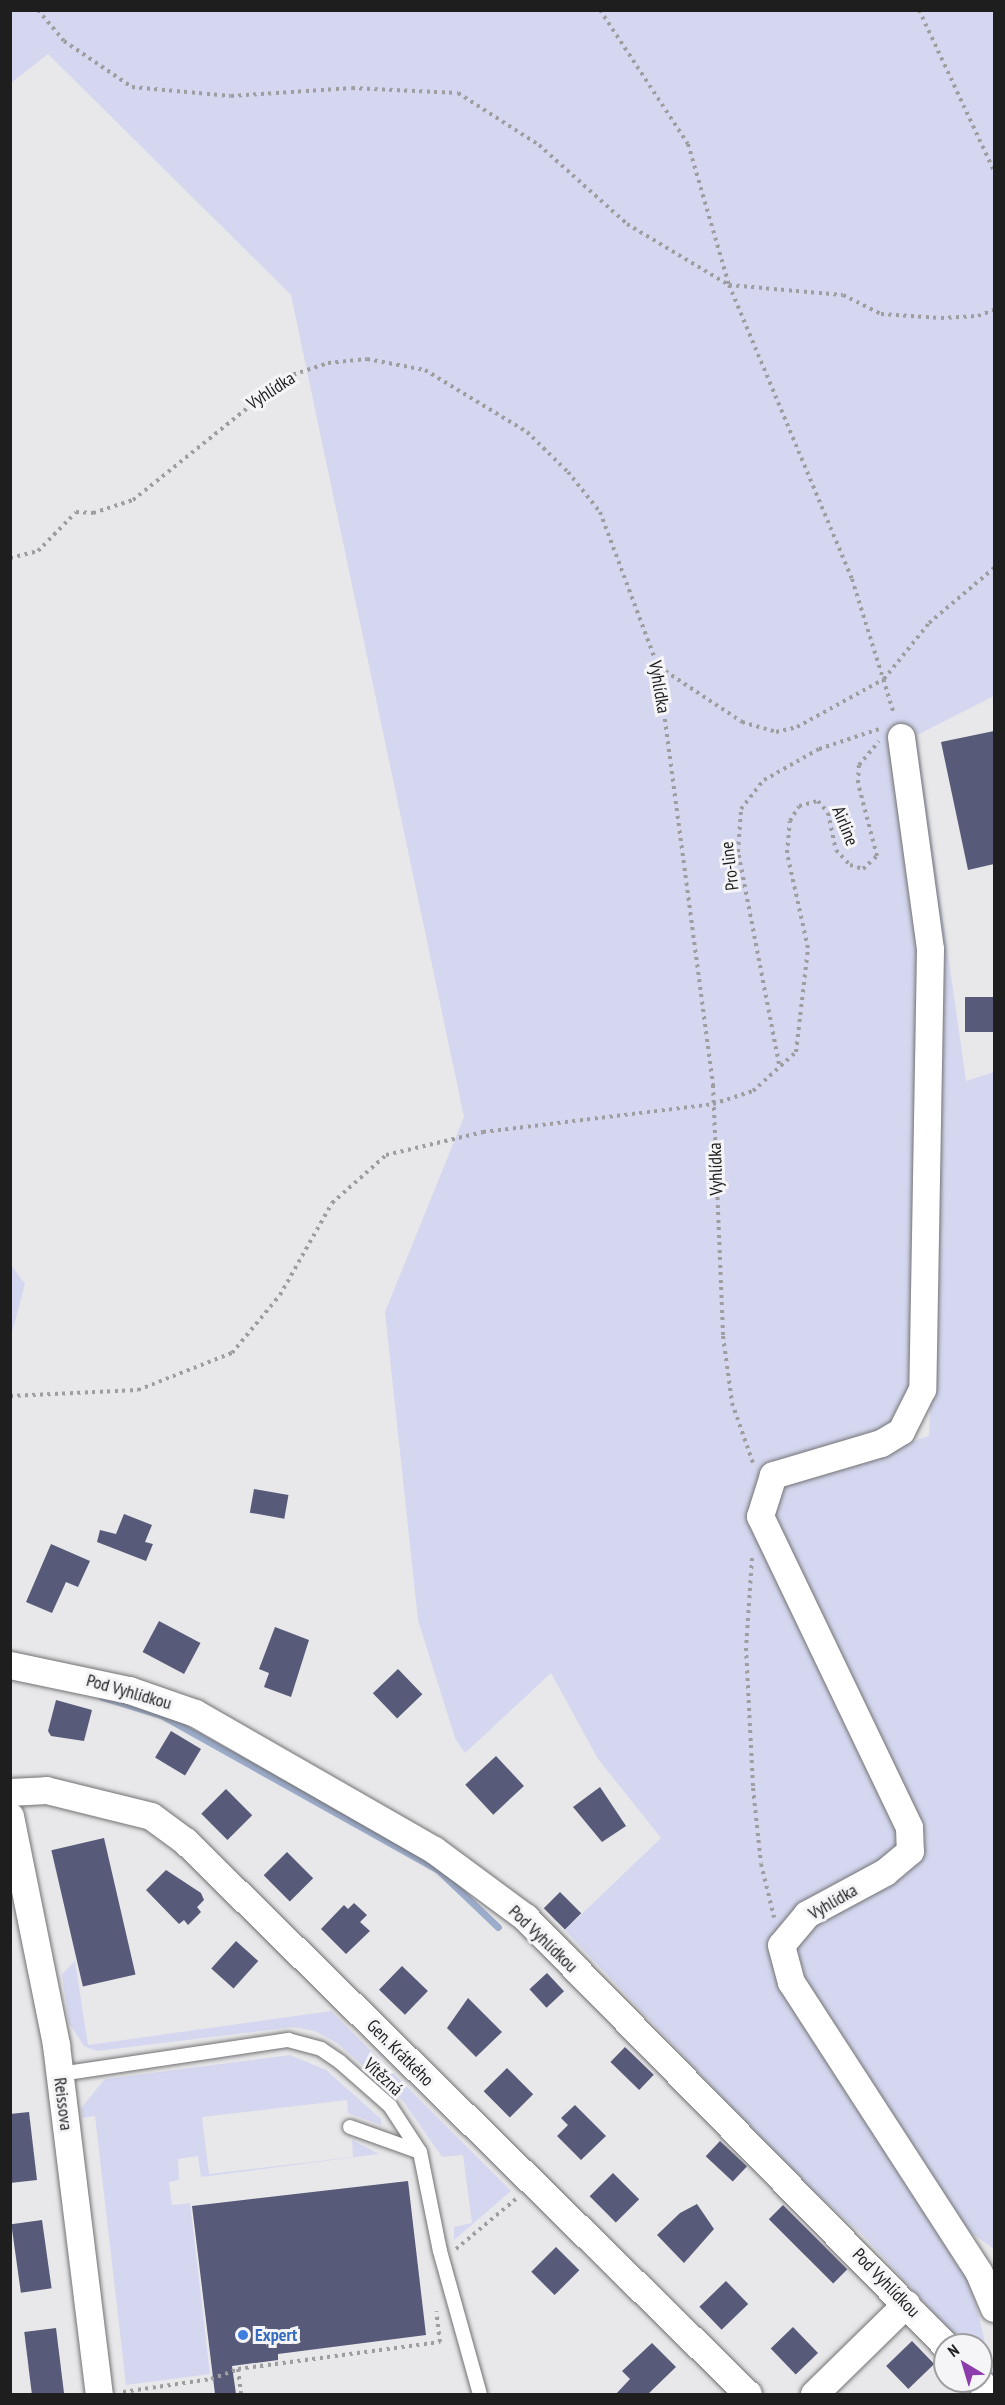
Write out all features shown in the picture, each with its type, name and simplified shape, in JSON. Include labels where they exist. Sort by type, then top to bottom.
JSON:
[{"type":"street","points":[[760,1516],[767,1485],[773,1475],[881,1443],[901,1431],[922,1389],[930,949],[899,731]]},
{"type":"street","name":"Vyhlídka","points":[[760,1516],[909,1827],[909,1851],[885,1872],[807,1914],[781,1945]]},
{"type":"street","name":"Pod Vyhlídkou","points":[[10,1665],[129,1690],[195,1713],[434,1850],[525,1917],[934,2333]]},
{"type":"street","name":"Gen. Krátkého","points":[[10,1792],[46,1790],[151,1816],[177,1835],[747,2394]]},
{"type":"street","name":"Reissova","points":[[10,1816],[60,2074],[106,2394]]},
{"type":"street","points":[[781,1945],[791,1982],[979,2273],[994,2308]]},
{"type":"street","points":[[814,2394],[906,2304]]},
{"type":"lane","name":"Vítězná","points":[[60,2074],[288,2040],[305,2042],[340,2062],[390,2106],[420,2152],[443,2260],[480,2394]]},
{"type":"lane","points":[[350,2127],[420,2152]]},
{"type":"path","points":[[38,10],[64,41],[132,87],[231,96],[352,87],[458,93],[539,145],[627,224],[729,285],[843,295],[881,314],[941,318],[994,310]]},
{"type":"path","points":[[600,10],[688,144],[729,285],[852,579],[899,731]]},
{"type":"path","points":[[918,10],[994,171]]},
{"type":"path","name":"Vyhlídka","points":[[10,558],[38,551],[76,512],[93,513],[133,500],[286,377],[328,363],[367,359],[425,370],[526,432],[600,512],[658,667],[713,1104],[723,1336],[745,1449],[767,1485]]},
{"type":"path","points":[[658,667],[742,722],[776,732],[797,727],[884,679],[929,623],[994,568]]},
{"type":"path","name":"Pro-line","points":[[779,1064],[738,852],[741,809],[764,780],[819,748],[899,731]]},
{"type":"path","name":"Airline","points":[[779,1064],[796,1052],[808,948],[787,853],[790,821],[799,806],[818,801],[828,813],[836,850],[850,865],[863,869],[877,856],[858,783],[859,765],[874,743],[899,731]]},
{"type":"path","points":[[10,1396],[138,1390],[232,1353],[280,1295],[332,1203],[386,1155],[483,1132],[713,1104],[753,1091],[779,1064]]},
{"type":"path","points":[[10,1315],[10,1361]]},
{"type":"path","points":[[760,1516],[752,1555],[746,1648],[753,1788],[761,1864],[781,1945]]},
{"type":"path","points":[[443,2260],[533,2184]]},
{"type":"path","points":[[106,2394],[211,2379],[238,2369],[440,2342],[436,2306]]},
{"type":"path","points":[[238,2369],[241,2394]]},
{"type":"shaded area","points":[[11,11],[994,11],[994,696],[917,735],[966,1081],[994,1072],[994,2249],[956,2222],[983,2333],[952,2333],[862,2234],[793,2173],[565,1930],[661,1838],[598,1759],[551,1673],[465,1753],[455,1738],[418,1620],[385,1312],[464,1117],[291,295],[48,54],[11,83]],"holes":[[[939,1193],[929,1436],[814,1472],[909,1413]]]},
{"type":"shaded area","points":[[11,1265],[25,1284],[11,1336]]},
{"type":"shaded area","points":[[75,1961],[88,2045],[331,2011],[511,2191],[454,2240],[454,2227],[472,2223],[463,2155],[442,2157],[403,2101],[337,2043],[315,2031],[293,2027],[97,2051],[84,2046],[69,2023],[62,1974]]},
{"type":"shaded area","points":[[290,2055],[326,2070],[381,2119],[381,2125],[348,2113],[347,2100],[202,2117],[209,2174],[353,2157],[352,2140],[379,2154],[201,2177],[198,2156],[178,2159],[179,2180],[169,2182],[172,2205],[190,2203],[210,2374],[126,2385],[95,2116],[82,2118],[81,2108],[105,2079]]},
{"type":"building","points":[[994,731],[994,864],[968,870],[941,742]]},
{"type":"building","points":[[965,997],[994,997],[994,1032],[965,1032]]},
{"type":"building","points":[[254,1489],[288,1495],[284,1519],[250,1513]]},
{"type":"building","points":[[124,1514],[152,1525],[145,1542],[153,1544],[146,1561],[97,1542],[100,1530],[116,1534]]},
{"type":"building","points":[[51,1544],[90,1561],[78,1587],[66,1582],[52,1613],[26,1602]]},
{"type":"building","points":[[159,1621],[200,1643],[184,1674],[143,1652]]},
{"type":"building","points":[[275,1627],[309,1640],[291,1697],[264,1687],[269,1673],[259,1669]]},
{"type":"building","points":[[398,1669],[422,1694],[397,1718],[373,1693]]},
{"type":"building","points":[[56,1700],[92,1710],[84,1741],[51,1736],[48,1731]]},
{"type":"building","points":[[171,1731],[201,1749],[185,1776],[155,1758]]},
{"type":"building","points":[[496,1756],[524,1786],[493,1815],[465,1785]]},
{"type":"building","points":[[600,1787],[626,1826],[602,1842],[573,1807]]},
{"type":"building","points":[[226,1789],[252,1815],[227,1840],[201,1814]]},
{"type":"building","points":[[104,1838],[135,1974],[83,1987],[51,1850]]},
{"type":"building","points":[[287,1852],[313,1878],[290,1901],[264,1875]]},
{"type":"building","points":[[166,1870],[201,1893],[204,1900],[197,1907],[201,1912],[188,1925],[184,1920],[179,1924],[146,1890]]},
{"type":"building","points":[[560,1892],[581,1913],[565,1929],[544,1908]]},
{"type":"building","points":[[354,1903],[367,1915],[360,1922],[370,1931],[346,1954],[321,1929],[344,1905],[348,1909]]},
{"type":"building","points":[[236,1941],[258,1961],[234,1989],[211,1968]]},
{"type":"building","points":[[402,1966],[428,1991],[405,2015],[379,1990]]},
{"type":"building","points":[[547,1973],[564,1991],[546,2008],[529,1989]]},
{"type":"building","points":[[468,1998],[502,2032],[476,2057],[447,2028]]},
{"type":"building","points":[[625,2047],[654,2075],[639,2090],[610,2062]]},
{"type":"building","points":[[507,2068],[533,2094],[510,2117],[484,2091]]},
{"type":"building","points":[[575,2105],[606,2136],[581,2160],[557,2136],[568,2125],[561,2118]]},
{"type":"building","points":[[29,2112],[37,2180],[10,2183],[10,2114]]},
{"type":"building","points":[[720,2141],[747,2166],[733,2182],[706,2156]]},
{"type":"building","points":[[613,2173],[639,2199],[616,2222],[590,2196]]},
{"type":"building","points":[[408,2181],[426,2335],[278,2354],[278,2360],[232,2366],[236,2394],[215,2394],[192,2206]]},
{"type":"building","points":[[697,2204],[714,2229],[684,2263],[657,2235],[680,2213]]},
{"type":"building","points":[[783,2205],[847,2269],[833,2283],[769,2219]]},
{"type":"building","points":[[42,2220],[52,2288],[21,2293],[11,2224]]},
{"type":"building","points":[[556,2247],[579,2270],[555,2295],[531,2272]]},
{"type":"building","points":[[726,2281],[748,2304],[722,2330],[699,2307]]},
{"type":"building","points":[[793,2327],[818,2353],[796,2374],[771,2349]]},
{"type":"building","points":[[56,2328],[64,2394],[32,2394],[24,2332]]},
{"type":"building","points":[[912,2341],[933,2365],[908,2389],[886,2366]]},
{"type":"building","points":[[652,2343],[676,2367],[648,2394],[616,2394],[630,2379],[622,2371]]},
{"type":"waterway","points":[[102,1697],[161,1715],[437,1869],[498,1927]]},
{"type":"place","name":"Expert","points":[[243,2335]]}]
